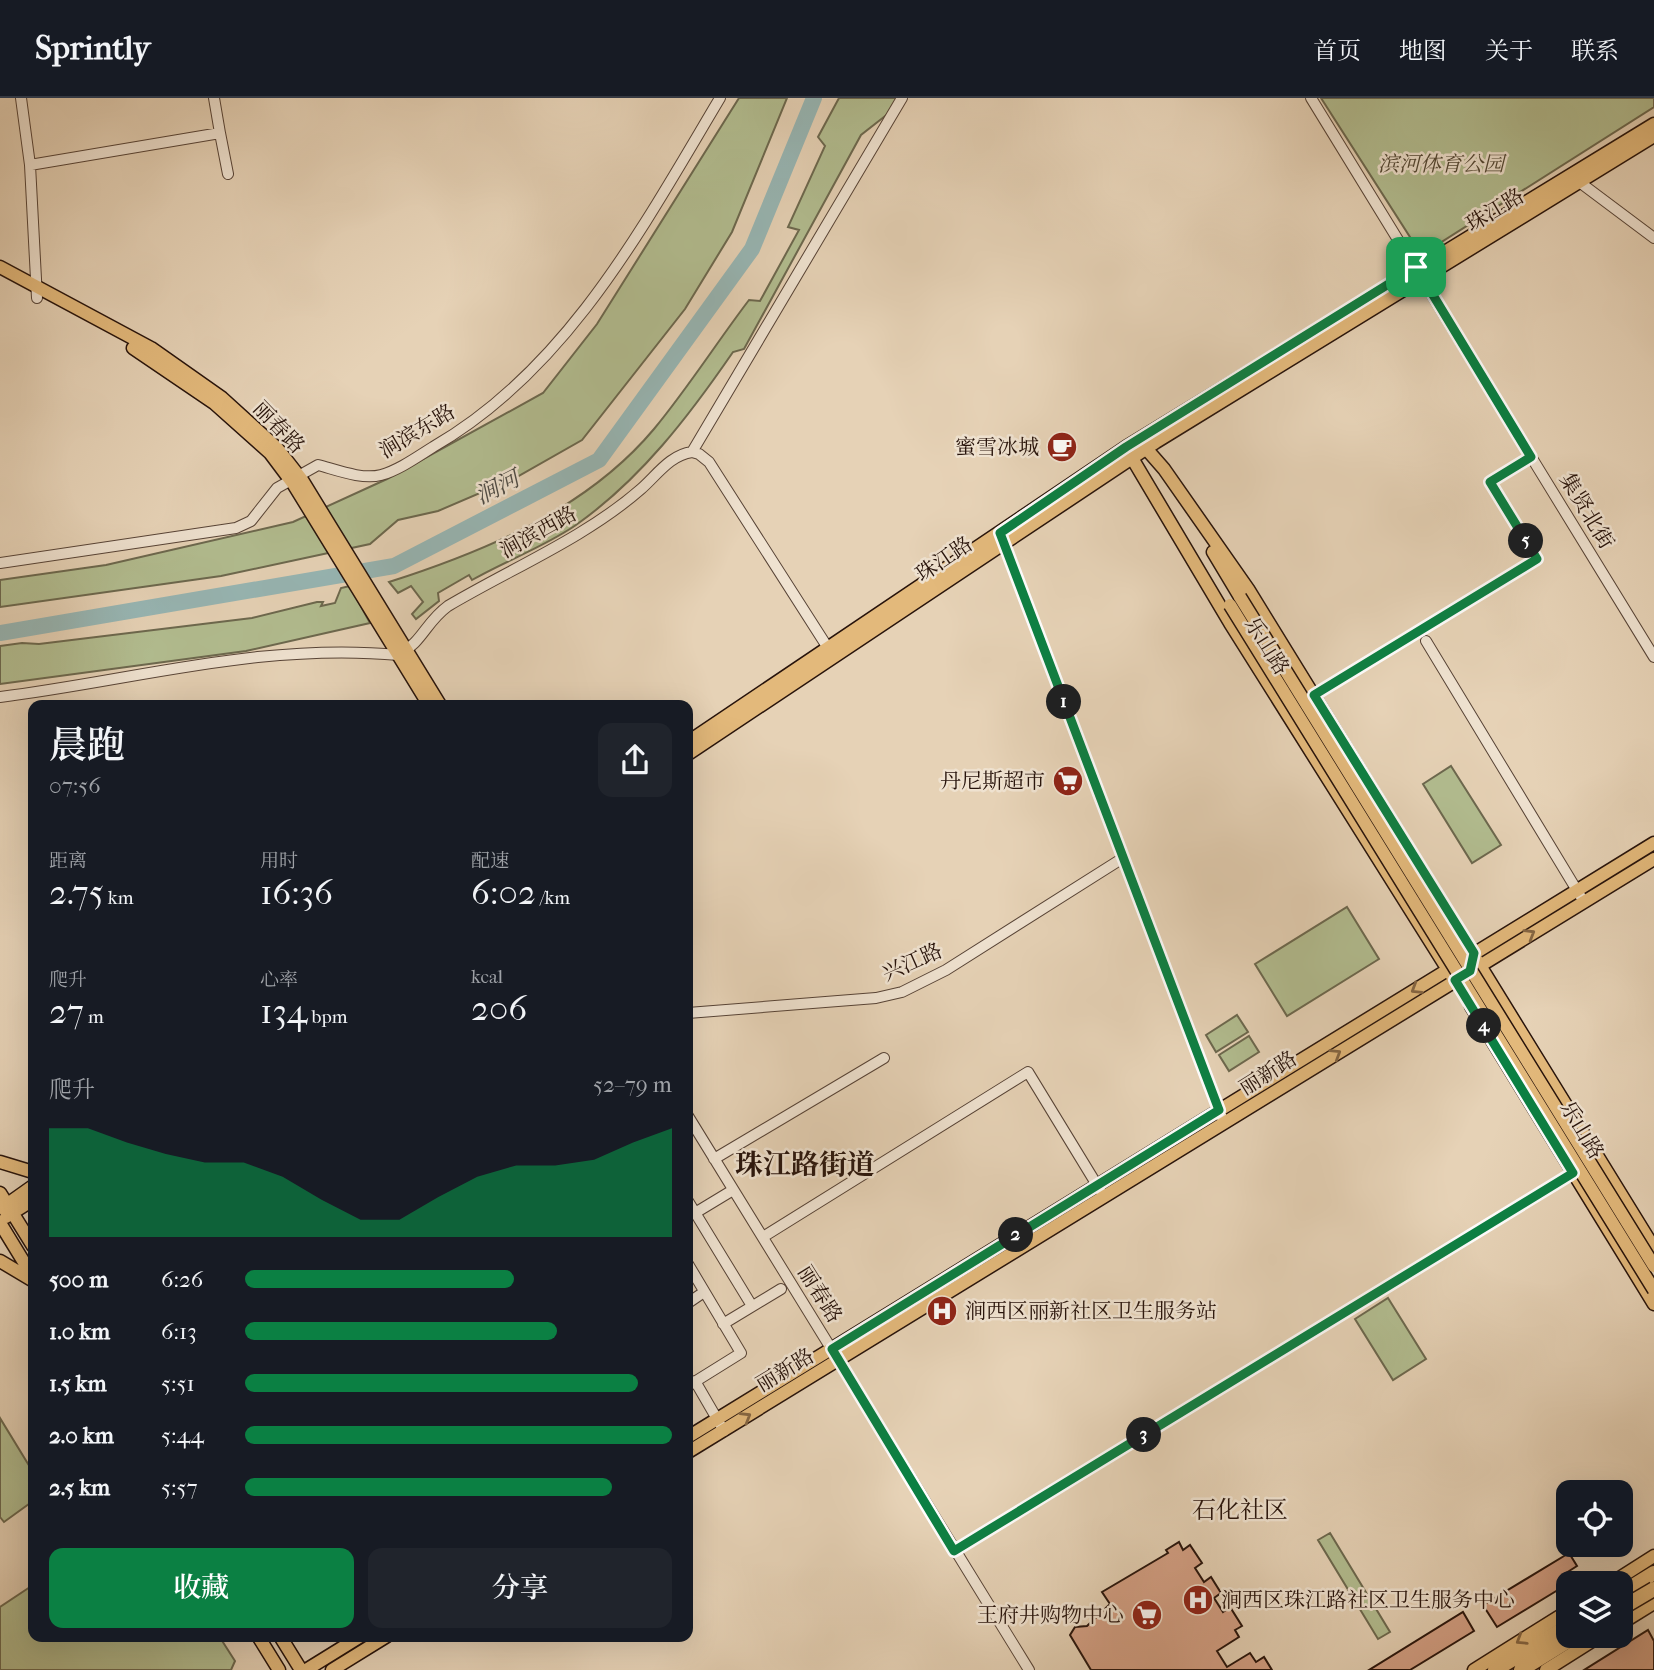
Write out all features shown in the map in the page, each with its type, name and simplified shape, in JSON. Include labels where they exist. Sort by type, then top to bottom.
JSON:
[{"type":"highway","points":[[1633,1587],[1654,1573]]},
{"type":"highway","points":[[1633,1608],[1654,1589]]},
{"type":"highway","points":[[1495,1670],[1556,1633]]},
{"type":"highway","points":[[1521,1670],[1557,1648]]},
{"type":"main road","name":"珠江路","points":[[1575,179],[1654,124]]},
{"type":"main road","name":"珠江路","points":[[693,751],[1002,538],[1126,447],[1142,444],[1419,272],[1575,179],[1654,136]]},
{"type":"main road","name":"丽春路","points":[[0,268],[37,293],[143,354],[214,403],[270,453],[296,480],[402,651],[436,700]]},
{"type":"main road","name":"丽春路","points":[[0,277],[37,293]]},
{"type":"main road","name":"珠江路","points":[[693,739],[828,648],[1133,458],[1142,444]]},
{"type":"main road","name":"乐山路","points":[[1142,444],[1164,469],[1248,589],[1314,695],[1465,969],[1573,1173],[1654,1304]]},
{"type":"main road","name":"乐山路","points":[[1126,447],[1145,475],[1230,623],[1654,1248]]},
{"type":"main road","points":[[1164,469],[1235,601],[1654,1290]]},
{"type":"main road","points":[[1145,475],[1235,601],[1654,1266]]},
{"type":"main road","name":"丽春路","points":[[402,651],[426,700]]},
{"type":"main road","name":"丽新路","points":[[693,1448],[720,1425],[1101,1191],[1224,1123],[1580,896],[1654,843]]},
{"type":"main road","name":"丽新路","points":[[1580,896],[1654,859]]},
{"type":"main road","name":"乐山路","points":[[1465,969],[1654,1272]]},
{"type":"main road","name":"乐山路","points":[[1465,969],[1654,1283]]},
{"type":"main road","name":"丽新路","points":[[1101,1191],[1219,1110],[1465,969]]},
{"type":"main road","points":[[0,1162],[28,1170]]},
{"type":"main road","points":[[28,1189],[5,1205],[0,1222],[28,1270]]},
{"type":"main road","points":[[5,1205],[28,1201]]},
{"type":"main road","points":[[5,1205],[28,1239]]},
{"type":"main road","points":[[0,1261],[28,1275]]},
{"type":"main road","name":"丽新路","points":[[693,1435],[720,1425]]},
{"type":"main road","points":[[1631,1571],[1654,1557]]},
{"type":"main road","points":[[1633,1576],[1654,1557]]},
{"type":"main road","points":[[1633,1613],[1654,1603]]},
{"type":"main road","points":[[1474,1670],[1556,1619]]},
{"type":"main road","points":[[262,1642],[279,1670]]},
{"type":"main road","points":[[284,1642],[303,1670],[351,1642]]},
{"type":"main road","points":[[332,1670],[377,1642]]},
{"type":"main road","points":[[1546,1670],[1581,1648]]},
{"type":"street","points":[[21,98],[30,164],[37,293]]},
{"type":"street","points":[[214,98],[228,174]]},
{"type":"street","name":"涧滨东路","points":[[296,480],[318,465],[366,475],[380,475],[396,468],[450,437],[530,375],[587,307],[631,245],[720,98]]},
{"type":"street","points":[[828,648],[709,463],[699,454],[692,452],[902,98]]},
{"type":"street","name":"集贤北街","points":[[1311,98],[1654,657]]},
{"type":"street","points":[[30,164],[220,133]]},
{"type":"street","points":[[1575,179],[1654,237]]},
{"type":"street","name":"涧滨西路","points":[[402,651],[422,638],[428,624],[442,611],[491,580],[579,533],[639,491],[673,458],[692,452]]},
{"type":"street","points":[[1314,695],[1537,559],[1490,482],[1531,457]]},
{"type":"street","points":[[0,563],[236,528],[251,521],[276,488],[296,480]]},
{"type":"street","points":[[1002,538],[1224,1123]]},
{"type":"street","points":[[1426,641],[1580,896]]},
{"type":"street","points":[[0,697],[65,689],[243,657],[315,652],[402,651]]},
{"type":"street","name":"兴江路","points":[[693,1013],[876,998],[902,992],[946,970],[1123,858]]},
{"type":"street","points":[[715,1159],[884,1058]]},
{"type":"street","points":[[762,1237],[1028,1072],[1101,1191]]},
{"type":"street","name":"丽春路","points":[[693,1124],[1029,1670]]},
{"type":"street","points":[[954,1551],[1573,1173]]},
{"type":"street","points":[[695,1213],[733,1190]]},
{"type":"street","points":[[693,1210],[752,1306]]},
{"type":"street","points":[[693,1273],[740,1353],[693,1383]]},
{"type":"street","points":[[723,1324],[781,1289]]},
{"type":"street","points":[[693,1300],[704,1292]]},
{"type":"street","points":[[693,1385],[720,1425]]},
{"type":"green space","points":[[739,98],[787,98],[732,232],[685,309],[582,440],[515,478],[438,511],[398,520],[370,544],[221,576],[0,607],[0,580],[106,565],[293,522],[387,479],[543,393],[597,324]]},
{"type":"green space","points":[[839,98],[901,98],[898,106],[861,135],[744,349],[733,352],[681,423],[643,467],[600,507],[551,540],[472,580],[469,575],[438,593],[439,601],[416,619],[412,614],[423,602],[411,586],[398,593],[389,582],[498,541],[533,524],[598,482],[654,429],[749,300],[760,301],[799,230],[788,227],[825,146],[818,137]]},
{"type":"green space","name":"滨河体育公园","points":[[1321,98],[1654,98],[1654,107],[1432,248],[1419,251]]},
{"type":"green space","points":[[350,586],[370,623],[246,651],[0,684],[0,646],[39,644],[252,618],[317,602],[323,602],[321,606],[335,603],[341,588]]},
{"type":"green space","points":[[1451,766],[1501,845],[1472,863],[1423,784]]},
{"type":"green space","points":[[1347,907],[1379,959],[1287,1016],[1255,964]]},
{"type":"green space","points":[[1237,1015],[1248,1032],[1216,1052],[1206,1035]]},
{"type":"green space","points":[[1249,1036],[1259,1052],[1229,1071],[1219,1055]]},
{"type":"green space","points":[[1388,1298],[1426,1359],[1393,1380],[1355,1319]]},
{"type":"green space","points":[[0,1418],[28,1464],[28,1505],[4,1522],[0,1517]]},
{"type":"green space","points":[[1330,1533],[1390,1632],[1378,1639],[1318,1540]]},
{"type":"green space","points":[[28,1588],[28,1642],[223,1642],[235,1661],[231,1670],[0,1670],[0,1607]]},
{"type":"building","name":"王府井购物中心","points":[[1179,1542],[1183,1550],[1190,1545],[1202,1563],[1195,1568],[1204,1582],[1211,1577],[1221,1593],[1214,1598],[1223,1612],[1230,1607],[1242,1626],[1235,1630],[1239,1637],[1217,1651],[1227,1667],[1250,1653],[1256,1662],[1264,1657],[1272,1670],[1091,1670],[1070,1635],[1075,1627],[1087,1626],[1110,1604],[1102,1592],[1168,1553],[1166,1550]]},
{"type":"building","points":[[1562,1557],[1571,1557],[1577,1566],[1569,1571],[1556,1571],[1556,1591],[1497,1627],[1483,1605]]},
{"type":"building","points":[[1463,1612],[1474,1631],[1410,1670],[1369,1670]]},
{"type":"building","points":[[1648,1630],[1654,1641],[1654,1670],[1584,1670],[1619,1648],[1633,1648],[1633,1639]]},
{"type":"waterway","name":"涧河","points":[[0,633],[394,566],[599,460],[752,249],[814,98]]},
{"type":"place","name":"蜜雪冰城","points":[[1062,447]]},
{"type":"place","name":"丹尼斯超市","points":[[1068,781]]},
{"type":"place","name":"涧西区丽新社区卫生服务站","points":[[942,1311]]},
{"type":"place","name":"涧西区珠江路社区卫生服务中心","points":[[1198,1600]]},
{"type":"place","name":"王府井购物中心","points":[[1147,1615]]},
{"type":"district","name":"珠江路街道","points":[[805,1164]]},
{"type":"district","name":"石化社区","points":[[1240,1510]]},
{"type":"route","points":[[1416,267],[1531,457],[1490,482],[1537,559],[1314,695],[1474,953],[1470,971],[1455,980],[1573,1173],[954,1551],[832,1349],[1219,1110],[1000,533],[1126,447],[1416,267]]}]
